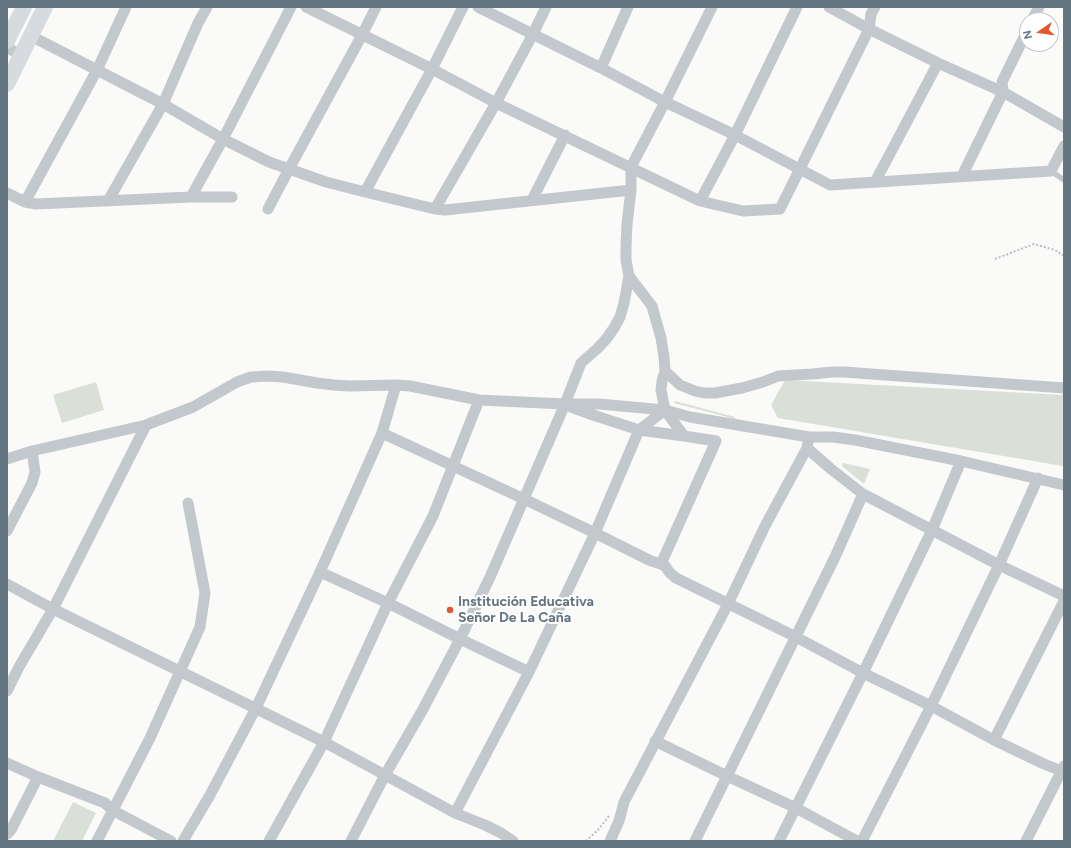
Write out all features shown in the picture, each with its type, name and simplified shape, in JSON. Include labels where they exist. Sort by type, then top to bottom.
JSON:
[{"type":"main road","points":[[7,41],[24,7]]},
{"type":"main road","points":[[7,84],[46,7]]},
{"type":"street","points":[[25,202],[97,70],[126,7]]},
{"type":"street","points":[[108,201],[163,104],[198,23],[207,7]]},
{"type":"street","points":[[191,197],[223,139],[291,7]]},
{"type":"street","points":[[306,7],[432,69],[496,103],[700,201],[743,211],[780,209],[869,29],[871,14],[875,7]]},
{"type":"street","points":[[268,209],[376,7]]},
{"type":"street","points":[[365,192],[432,69],[463,7]]},
{"type":"street","points":[[478,7],[601,68],[665,102],[735,135],[830,185],[1051,171],[1064,146]]},
{"type":"street","points":[[435,209],[496,103],[546,7]]},
{"type":"street","points":[[601,68],[628,7]]},
{"type":"street","points":[[351,841],[385,775],[460,639],[491,575],[565,404],[581,362],[598,348],[607,338],[620,317],[629,276],[626,260],[626,246],[631,190],[631,167],[712,7]]},
{"type":"street","points":[[700,201],[735,135],[796,7]]},
{"type":"street","points":[[829,7],[869,29],[938,63],[1003,92],[1064,127]]},
{"type":"street","points":[[31,36],[163,104],[223,139],[269,162],[326,182],[435,209],[445,210],[631,190]]},
{"type":"street","points":[[962,176],[1003,92],[1002,82],[1019,47]]},
{"type":"street","points":[[7,48],[22,55]]},
{"type":"street","points":[[875,182],[938,63]]},
{"type":"street","points":[[532,200],[565,135]]},
{"type":"street","points":[[7,193],[25,202],[36,204],[191,197],[232,198]]},
{"type":"street","points":[[629,276],[652,306],[661,338],[665,371],[661,390],[665,410],[684,436]]},
{"type":"street","points":[[665,371],[680,384],[695,391],[704,393],[715,393],[742,388],[778,376],[832,372],[1064,388]]},
{"type":"street","points":[[7,459],[32,451],[146,425],[193,407],[237,382],[251,377],[267,376],[349,386],[396,385],[426,388],[479,400],[599,404],[665,410],[690,417],[808,442],[833,437],[856,440],[961,461],[1064,485]]},
{"type":"street","points":[[183,841],[210,795],[256,708],[320,572],[382,433],[396,385]]},
{"type":"street","points":[[269,841],[324,742],[388,603],[433,516],[479,400]]},
{"type":"street","points":[[565,404],[639,430],[716,441],[661,564]]},
{"type":"street","points":[[455,813],[529,672],[595,533],[639,430],[665,410]]},
{"type":"street","points":[[7,690],[53,609],[146,425]]},
{"type":"street","points":[[382,433],[453,465],[595,533],[651,562],[661,564],[666,567],[676,578],[796,637],[994,740],[1044,764],[1063,770],[1026,841]]},
{"type":"street","points":[[808,442],[831,469],[863,494],[999,565],[1064,596]]},
{"type":"street","points":[[610,841],[619,821],[624,802],[728,604],[765,526],[808,442]]},
{"type":"street","points":[[7,531],[32,484],[35,472],[32,451]]},
{"type":"street","points":[[779,841],[932,530],[961,461]]},
{"type":"street","points":[[862,841],[931,706],[999,565],[1038,478]]},
{"type":"street","points":[[695,841],[835,557],[863,494]]},
{"type":"street","points":[[97,841],[150,738],[200,627],[205,593],[188,503]]},
{"type":"street","points":[[320,572],[388,603],[529,672]]},
{"type":"street","points":[[7,584],[53,609],[324,742],[455,813],[485,825],[513,841]]},
{"type":"street","points":[[994,740],[1064,602]]},
{"type":"street","points":[[655,741],[796,808],[857,841]]},
{"type":"street","points":[[7,763],[38,777],[105,803],[112,810],[170,841]]},
{"type":"street","points":[[7,834],[11,830],[38,777]]},
{"type":"lane","points":[[1051,171],[1064,180]]},
{"type":"path","points":[[995,259],[1034,244],[1055,250],[1064,256]]},
{"type":"path","points":[[586,841],[598,830],[611,812],[624,802]]},
{"type":"shaded area","points":[[785,380],[1064,395],[1064,464],[1063,466],[778,418],[771,405]]},
{"type":"shaded area","points":[[96,382],[104,410],[62,423],[53,395]]},
{"type":"shaded area","points":[[675,401],[735,417],[735,419],[674,403]]},
{"type":"shaded area","points":[[843,463],[870,469],[864,484],[842,466]]},
{"type":"shaded area","points":[[73,802],[96,813],[82,841],[53,841]]},
{"type":"place","name":"Institución Educativa Señor De La Caña","points":[[450,610]]}]
